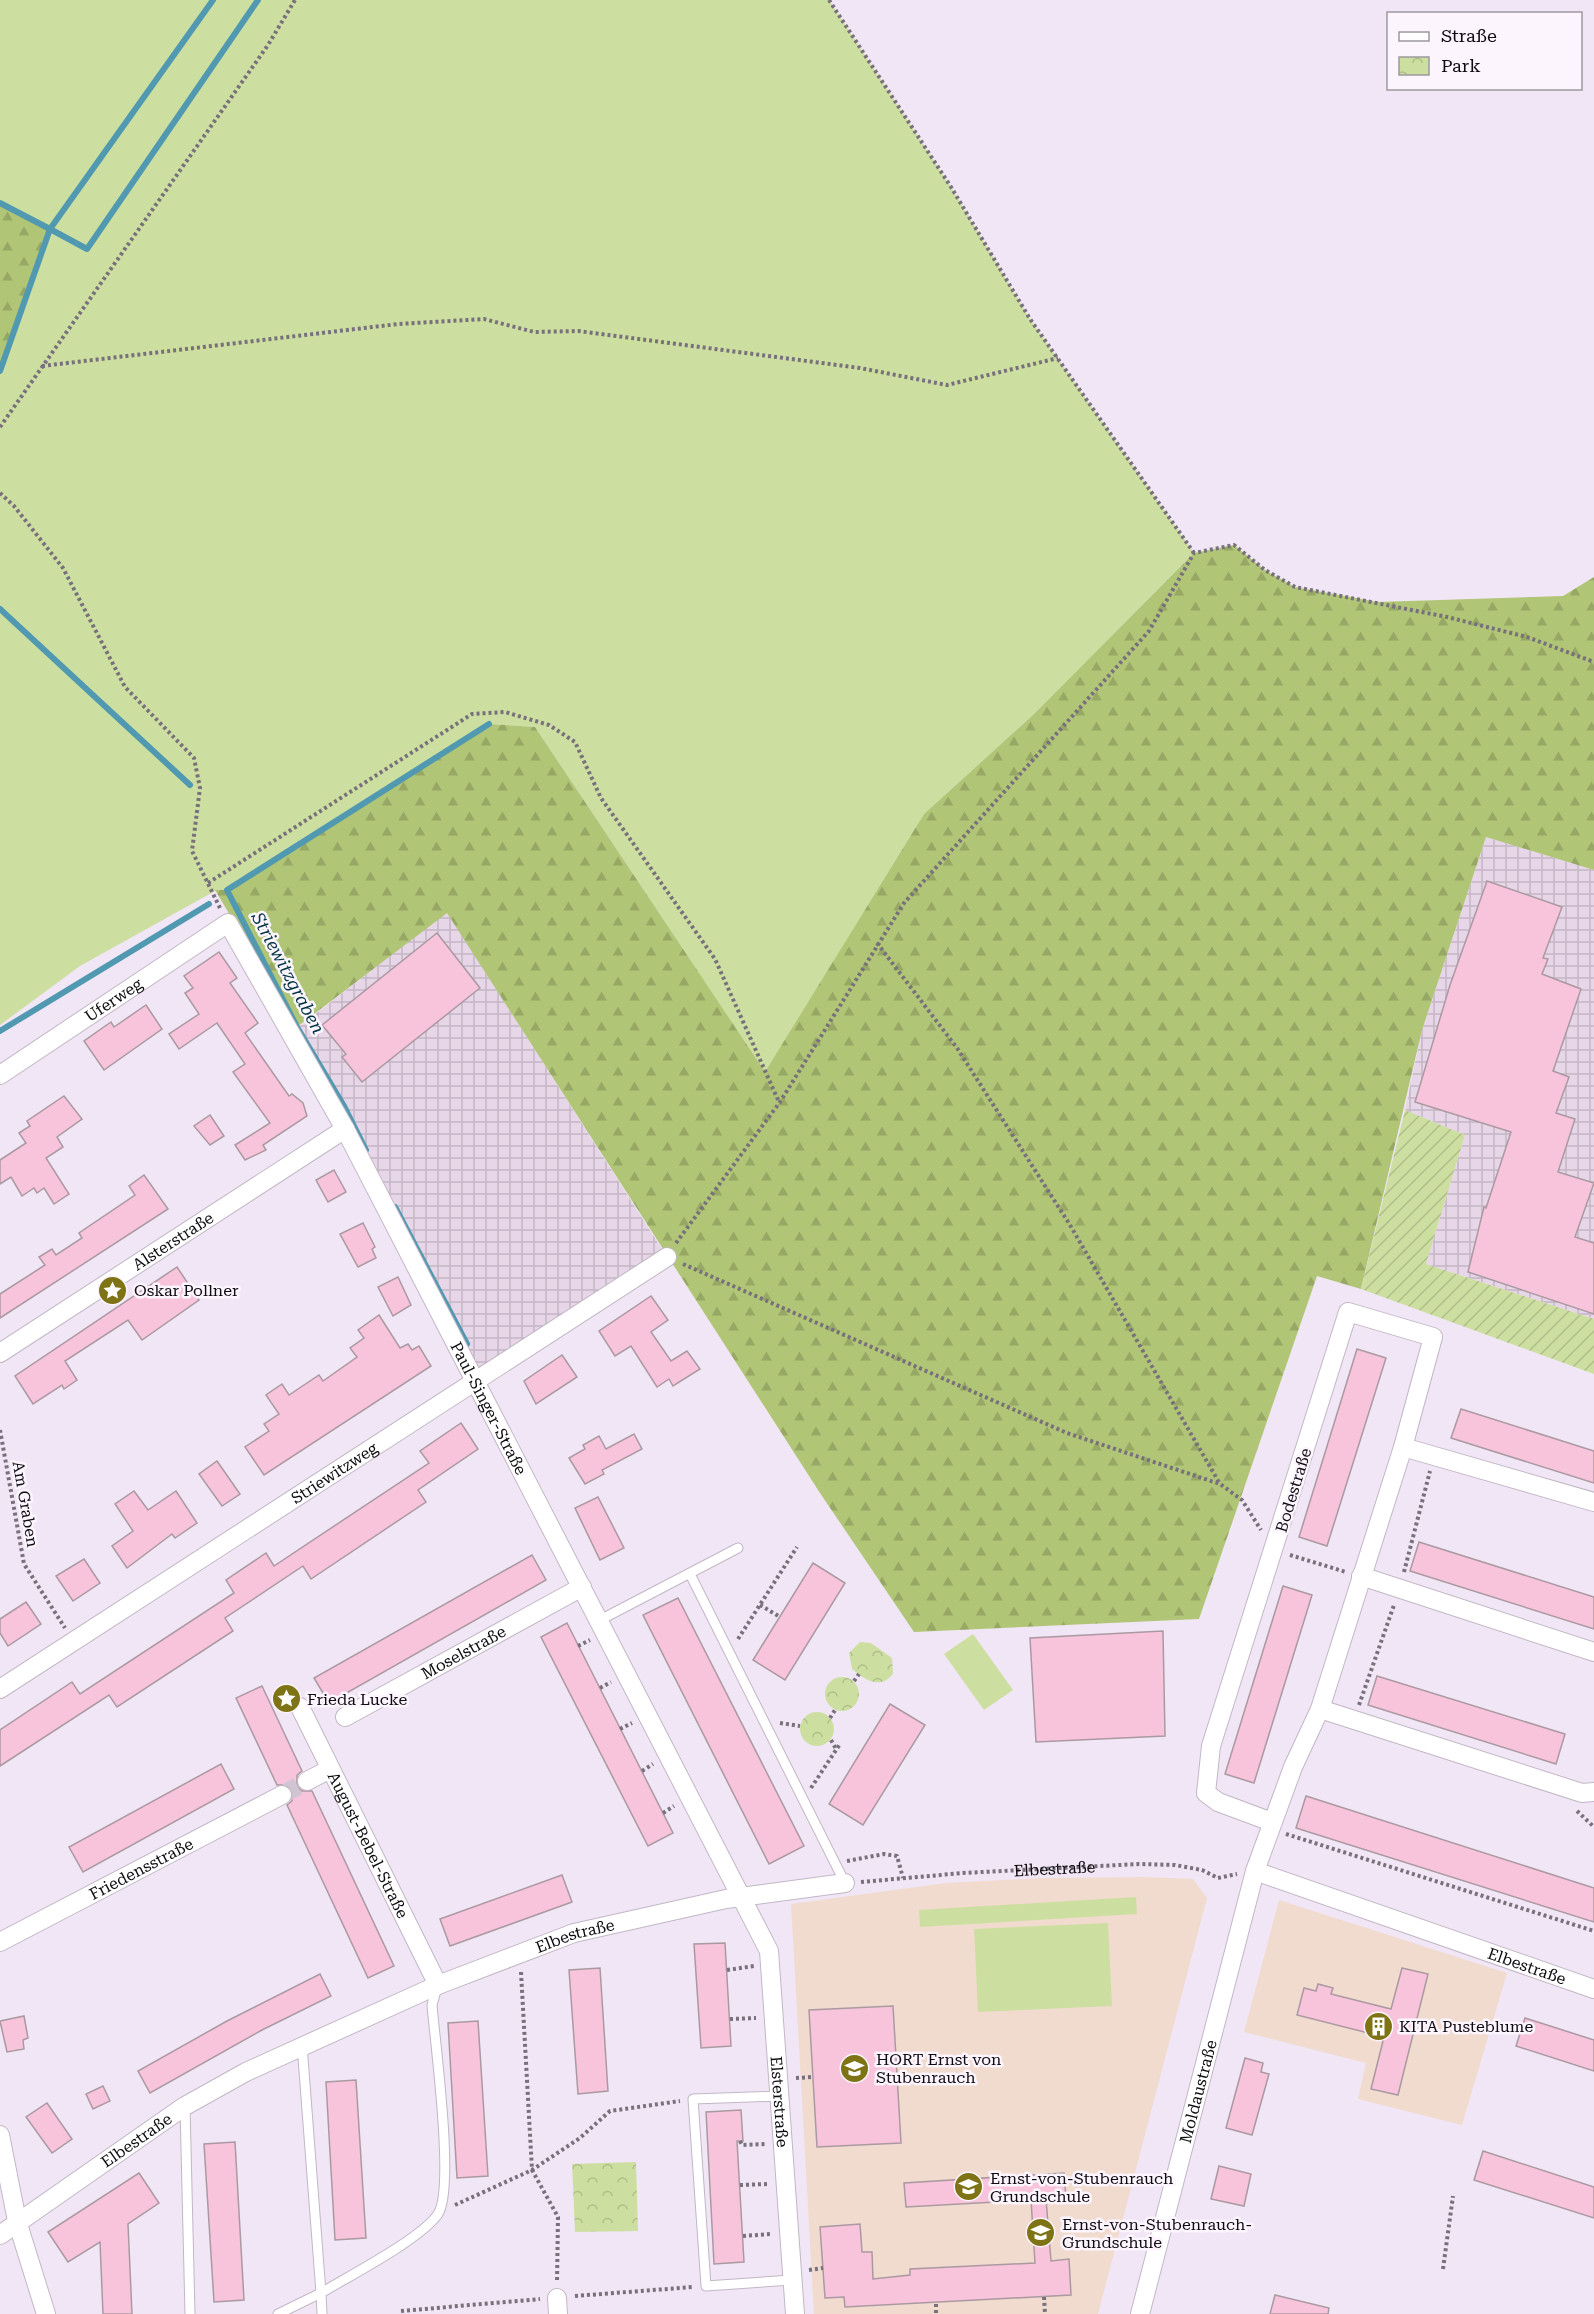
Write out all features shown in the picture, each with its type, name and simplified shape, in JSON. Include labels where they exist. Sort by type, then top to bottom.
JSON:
[{"type":"street","name":"Uferweg","points":[[0,1075],[228,923]]},
{"type":"street","name":"Paul-Singer-Straße","points":[[228,923],[345,1129],[742,1897]]},
{"type":"street","name":"Alsterstraße","points":[[0,1353],[345,1129]]},
{"type":"street","name":"Striewitzweg","points":[[0,1689],[667,1257]]},
{"type":"street","name":"Bodestraße","points":[[1255,1871],[1293,1767],[1320,1709],[1403,1447],[1433,1337],[1348,1312],[1211,1746],[1206,1793],[1218,1802],[1271,1826]]},
{"type":"street","points":[[1403,1447],[1594,1502]]},
{"type":"street","points":[[1361,1576],[1594,1652]]},
{"type":"street","name":"Moselstraße","points":[[345,1717],[582,1587]]},
{"type":"street","name":"August-Bebel-Straße","points":[[300,1707],[438,1985]]},
{"type":"street","points":[[1320,1709],[1582,1792],[1594,1792]]},
{"type":"street","points":[[307,1781],[330,1769]]},
{"type":"street","name":"Friedensstraße","points":[[0,1942],[282,1795]]},
{"type":"street","name":"Elbestraße","points":[[1255,1871],[1594,1989]]},
{"type":"street","name":"Moldaustraße","points":[[1140,2314],[1255,1871]]},
{"type":"street","name":"Elbestraße","points":[[0,2235],[184,2106],[302,2045],[438,1985],[520,1951],[606,1925],[742,1897],[845,1883]]},
{"type":"street","name":"Elsterstraße","points":[[742,1897],[769,1951],[795,2314]]},
{"type":"street","points":[[0,2135],[17,2221],[46,2314]]},
{"type":"lane","points":[[600,1620],[738,1548]]},
{"type":"lane","points":[[690,1574],[845,1883]]},
{"type":"lane","points":[[278,2314],[321,2293],[420,2232],[439,2213],[445,2177],[432,2005],[438,1985]]},
{"type":"lane","points":[[302,2045],[322,2314]]},
{"type":"lane","points":[[781,2096],[693,2099],[706,2286],[792,2280]]},
{"type":"lane","points":[[184,2106],[190,2314]]},
{"type":"path","points":[[0,427],[268,45],[295,0]]},
{"type":"path","points":[[829,0],[1058,358],[1194,553]]},
{"type":"path","points":[[42,366],[398,324],[484,320],[534,332],[578,331],[860,368],[947,385],[1058,358]]},
{"type":"path","points":[[0,493],[14,506],[63,568],[125,687],[194,758],[200,788],[192,851],[228,923]]},
{"type":"path","points":[[1361,1576],[1274,1550],[1242,1500],[1220,1484],[1067,1433],[667,1257],[780,1102],[904,903],[1149,631],[1194,553],[1234,545],[1265,570],[1295,587],[1447,617],[1527,637],[1594,662]]},
{"type":"path","points":[[208,883],[472,714],[505,712],[549,725],[575,742],[601,798],[716,959],[780,1102]]},
{"type":"path","points":[[877,943],[957,1048],[1070,1225],[1220,1484]]},
{"type":"path","name":"Am Graben","points":[[0,1430],[24,1564],[74,1641]]},
{"type":"path","points":[[729,1652],[797,1547]]},
{"type":"path","points":[[760,1605],[780,1617]]},
{"type":"path","points":[[578,1646],[593,1638]]},
{"type":"path","points":[[854,1681],[859,1674]]},
{"type":"path","points":[[600,1688],[615,1680]]},
{"type":"path","points":[[830,1718],[835,1710]]},
{"type":"path","points":[[620,1729],[636,1722]]},
{"type":"path","points":[[831,1740],[836,1750]]},
{"type":"path","points":[[804,1799],[840,1744]]},
{"type":"path","points":[[642,1771],[656,1762]]},
{"type":"path","points":[[663,1813],[677,1804]]},
{"type":"path","points":[[1271,1826],[1594,1931]]},
{"type":"path","name":"Elbestraße","points":[[845,1883],[963,1873],[1139,1864],[1176,1865],[1202,1870],[1218,1878]]},
{"type":"path","points":[[520,1951],[532,2170],[558,2217],[557,2306]]},
{"type":"path","points":[[727,1970],[758,1966]]},
{"type":"path","points":[[730,2019],[762,2018]]},
{"type":"path","points":[[796,2078],[813,2078]]},
{"type":"path","points":[[439,2213],[532,2170],[580,2138],[610,2111],[693,2099]]},
{"type":"path","points":[[740,2141],[742,2145],[770,2143]]},
{"type":"path","points":[[740,2186],[772,2184]]},
{"type":"path","points":[[1443,2269],[1453,2196]]},
{"type":"path","points":[[743,2236],[775,2234]]},
{"type":"path","points":[[809,2270],[823,2268]]},
{"type":"path","points":[[1044,2297],[1045,2314]]},
{"type":"path","points":[[936,2304],[936,2314]]},
{"type":"shaded area","points":[[1486,837],[1594,870],[1594,1319],[1426,1264],[1465,1135],[1405,1110],[1422,1030]]},
{"type":"shaded area","points":[[447,912],[667,1257],[477,1381],[292,1032]]},
{"type":"shaded area","name":"Ernst-von-Stubenrauch Grundschule","points":[[1044,1878],[1193,1879],[1207,1898],[1098,2314],[814,2314],[791,1904],[946,1883]]},
{"type":"shaded area","points":[[1279,1900],[1507,1973],[1462,2125],[1358,2099],[1366,2063],[1244,2032]]},
{"type":"green space","points":[[0,0],[829,0],[951,187],[1030,319],[1194,553],[1033,715],[924,814],[765,1073],[535,727],[489,724],[227,890],[215,891],[80,966],[0,1025],[0,368],[50,229],[0,203]]},
{"type":"green space","points":[[0,203],[50,229],[2,368],[0,368]]},
{"type":"green space","points":[[1234,545],[1265,570],[1295,587],[1377,602],[1563,596],[1594,577],[1594,870],[1486,837],[1422,1030],[1361,1289],[1317,1276],[1199,1619],[914,1632],[820,1493],[447,913],[297,1027],[215,890],[227,890],[489,724],[535,727],[765,1072],[924,814],[1033,715],[1194,553]]},
{"type":"green space","points":[[1405,1110],[1465,1135],[1426,1264],[1594,1319],[1594,1374],[1361,1289]]},
{"type":"green space","points":[[973,1634],[1013,1690],[984,1710],[944,1654]]},
{"type":"green space","points":[[860,1642],[871,1643],[892,1658],[893,1674],[888,1679],[883,1682],[873,1682],[852,1669],[849,1653]]},
{"type":"green space","points":[[842,1677],[854,1682],[859,1694],[854,1706],[842,1711],[830,1706],[825,1694],[830,1682]]},
{"type":"green space","points":[[817,1712],[829,1717],[834,1729],[829,1741],[817,1746],[805,1741],[800,1729],[805,1717]]},
{"type":"green space","points":[[1136,1897],[1137,1914],[920,1927],[919,1910]]},
{"type":"green space","points":[[1108,1923],[1112,2006],[978,2012],[974,1929]]},
{"type":"green space","points":[[636,2162],[638,2231],[575,2232],[572,2164]]},
{"type":"building","points":[[1487,881],[1562,907],[1543,958],[1548,959],[1542,974],[1581,989],[1553,1071],[1569,1077],[1556,1113],[1575,1119],[1558,1172],[1594,1183],[1575,1237],[1594,1243],[1594,1314],[1468,1272],[1484,1207],[1486,1208],[1511,1132],[1415,1102],[1450,985]]},
{"type":"building","points":[[437,933],[480,988],[362,1082],[342,1057],[346,1054],[322,1025]]},
{"type":"building","points":[[219,952],[237,978],[230,983],[258,1023],[245,1033],[289,1096],[292,1094],[303,1103],[307,1116],[263,1145],[266,1150],[245,1160],[235,1145],[270,1123],[233,1072],[245,1064],[217,1023],[179,1049],[169,1034],[199,1014],[185,993],[193,988],[184,976]]},
{"type":"building","points":[[146,1005],[162,1029],[104,1070],[84,1041],[111,1022],[114,1027]]},
{"type":"building","points":[[64,1096],[82,1119],[57,1137],[63,1147],[46,1158],[69,1194],[54,1204],[44,1188],[37,1193],[34,1188],[22,1196],[11,1177],[0,1184],[0,1160],[26,1143],[19,1133],[30,1126],[27,1121]]},
{"type":"building","points":[[210,1115],[224,1136],[210,1145],[194,1126]]},
{"type":"building","points":[[334,1170],[346,1192],[328,1202],[316,1180]]},
{"type":"building","points":[[144,1175],[168,1209],[0,1318],[0,1294],[45,1265],[39,1257],[52,1249],[56,1255],[82,1238],[79,1233],[135,1195],[129,1186]]},
{"type":"building","points":[[363,1223],[375,1247],[372,1249],[376,1258],[358,1267],[340,1234]]},
{"type":"building","points":[[177,1267],[199,1300],[142,1340],[128,1320],[65,1361],[77,1380],[64,1389],[62,1385],[33,1404],[15,1376]]},
{"type":"building","points":[[398,1277],[411,1305],[393,1316],[378,1287]]},
{"type":"building","points":[[651,1296],[668,1320],[651,1332],[671,1361],[687,1351],[700,1369],[673,1386],[669,1379],[657,1387],[631,1346],[615,1356],[599,1331]]},
{"type":"building","points":[[379,1315],[400,1348],[408,1344],[412,1350],[419,1346],[431,1366],[264,1475],[245,1447],[269,1431],[264,1424],[279,1414],[266,1395],[282,1384],[289,1395],[319,1375],[323,1381],[357,1357],[350,1348],[364,1338],[358,1330]]},
{"type":"building","points":[[1357,1349],[1386,1358],[1327,1546],[1299,1537]]},
{"type":"building","points":[[562,1355],[577,1377],[536,1404],[524,1381]]},
{"type":"building","points":[[1461,1409],[1594,1451],[1594,1483],[1451,1438]]},
{"type":"building","points":[[461,1423],[478,1449],[418,1490],[426,1502],[311,1579],[303,1566],[225,1618],[233,1631],[117,1707],[109,1695],[0,1766],[0,1730],[72,1682],[80,1694],[234,1593],[226,1580],[266,1553],[274,1566],[429,1463],[420,1451]]},
{"type":"building","points":[[634,1434],[642,1449],[602,1470],[604,1474],[585,1484],[569,1458],[585,1449],[583,1445],[599,1436],[606,1449]]},
{"type":"building","points":[[217,1461],[240,1494],[222,1506],[199,1474]]},
{"type":"building","points":[[134,1491],[148,1510],[176,1491],[197,1523],[175,1538],[172,1534],[127,1568],[112,1546],[133,1531],[115,1504]]},
{"type":"building","points":[[598,1497],[624,1548],[600,1560],[575,1508]]},
{"type":"building","points":[[1419,1542],[1594,1597],[1594,1629],[1410,1571]]},
{"type":"building","points":[[532,1555],[546,1580],[329,1703],[314,1678]]},
{"type":"building","points":[[84,1559],[100,1583],[73,1601],[56,1576]]},
{"type":"building","points":[[813,1563],[845,1583],[785,1680],[753,1660]]},
{"type":"building","points":[[1283,1586],[1312,1595],[1254,1783],[1225,1774]]},
{"type":"building","points":[[678,1598],[804,1846],[769,1864],[643,1615]]},
{"type":"building","points":[[26,1602],[41,1624],[8,1646],[0,1633],[0,1619]]},
{"type":"building","points":[[567,1623],[673,1833],[648,1846],[541,1637]]},
{"type":"building","points":[[1163,1631],[1165,1736],[1036,1742],[1030,1638]]},
{"type":"building","points":[[1377,1676],[1565,1734],[1556,1764],[1368,1705]]},
{"type":"building","points":[[262,1686],[302,1771],[297,1775],[297,1786],[302,1791],[312,1791],[394,1966],[368,1978],[287,1805],[292,1801],[292,1790],[288,1785],[277,1785],[236,1698]]},
{"type":"building","points":[[890,1704],[925,1725],[863,1825],[829,1804]]},
{"type":"building","points":[[221,1764],[234,1789],[83,1872],[69,1847]]},
{"type":"building","points":[[1306,1796],[1594,1888],[1594,1922],[1296,1828]]},
{"type":"building","points":[[562,1875],[572,1902],[450,1946],[440,1919]]},
{"type":"building","points":[[725,1943],[731,2046],[701,2048],[694,1944]]},
{"type":"building","points":[[600,1968],[608,2091],[578,2094],[569,1970]]},
{"type":"building","name":"KITA Pusteblume","points":[[1402,1968],[1428,1974],[1398,2095],[1371,2089],[1384,2037],[1297,2015],[1304,1988],[1316,1991],[1318,1984],[1333,1988],[1331,1994],[1391,2009]]},
{"type":"building","points":[[320,1974],[331,1996],[262,2030],[150,2093],[138,2071],[227,2021]]},
{"type":"building","name":"HORT Ernst von Stubenrauch","points":[[893,2006],[901,2143],[817,2147],[809,2010]]},
{"type":"building","points":[[24,2016],[28,2038],[23,2040],[24,2049],[7,2052],[0,2021]]},
{"type":"building","points":[[1525,2018],[1594,2040],[1594,2071],[1516,2046]]},
{"type":"building","points":[[478,2021],[488,2176],[457,2178],[448,2023]]},
{"type":"building","points":[[1245,2058],[1263,2063],[1261,2072],[1269,2074],[1252,2135],[1226,2128]]},
{"type":"building","points":[[356,2080],[366,2238],[335,2240],[326,2082]]},
{"type":"building","points":[[103,2086],[110,2101],[93,2109],[86,2094]]},
{"type":"building","points":[[47,2103],[72,2139],[52,2153],[26,2117]]},
{"type":"building","points":[[741,2110],[743,2141],[737,2141],[744,2262],[714,2264],[706,2112]]},
{"type":"building","points":[[235,2142],[244,2300],[214,2302],[204,2144]]},
{"type":"building","points":[[1483,2151],[1594,2187],[1594,2218],[1474,2180]]},
{"type":"building","points":[[1219,2166],[1251,2174],[1244,2206],[1211,2199]]},
{"type":"building","points":[[139,2173],[159,2203],[128,2224],[132,2314],[103,2314],[100,2242],[68,2262],[48,2232]]},
{"type":"building","name":"Ernst-von-Stubenrauch- Grundschule","points":[[1064,2173],[1066,2197],[1046,2199],[1051,2261],[1069,2259],[1071,2295],[845,2307],[844,2297],[825,2298],[820,2227],[860,2224],[862,2252],[872,2252],[873,2279],[910,2275],[910,2269],[1035,2263],[1031,2200],[906,2207],[904,2183]]},
{"type":"building","points":[[1275,2295],[1329,2308],[1328,2314],[1270,2314]]},
{"type":"waterway","points":[[213,0],[50,229],[87,249],[258,0]]},
{"type":"waterway","points":[[0,203],[50,229],[0,371]]},
{"type":"waterway","points":[[0,609],[190,785]]},
{"type":"waterway","name":"Striewitzgraben","points":[[366,1150],[344,1106],[297,1027],[227,890],[489,724]]},
{"type":"waterway","name":"Striewitzgraben","points":[[0,1031],[209,904]]},
{"type":"waterway","name":"Striewitzgraben","points":[[395,1207],[467,1344]]},
{"type":"tunnel","points":[[282,1795],[307,1781]]},
{"type":"place","name":"Oskar Pollner","points":[[113,1290]]},
{"type":"place","name":"Frieda Lucke","points":[[286,1699]]},
{"type":"place","name":"KITA Pusteblume","points":[[1378,2026]]},
{"type":"place","name":"HORT Ernst von Stubenrauch","points":[[855,2068]]},
{"type":"place","name":"Ernst-von-Stubenrauch Grundschule","points":[[969,2187]]},
{"type":"place","name":"Ernst-von-Stubenrauch- Grundschule","points":[[1041,2233]]}]
